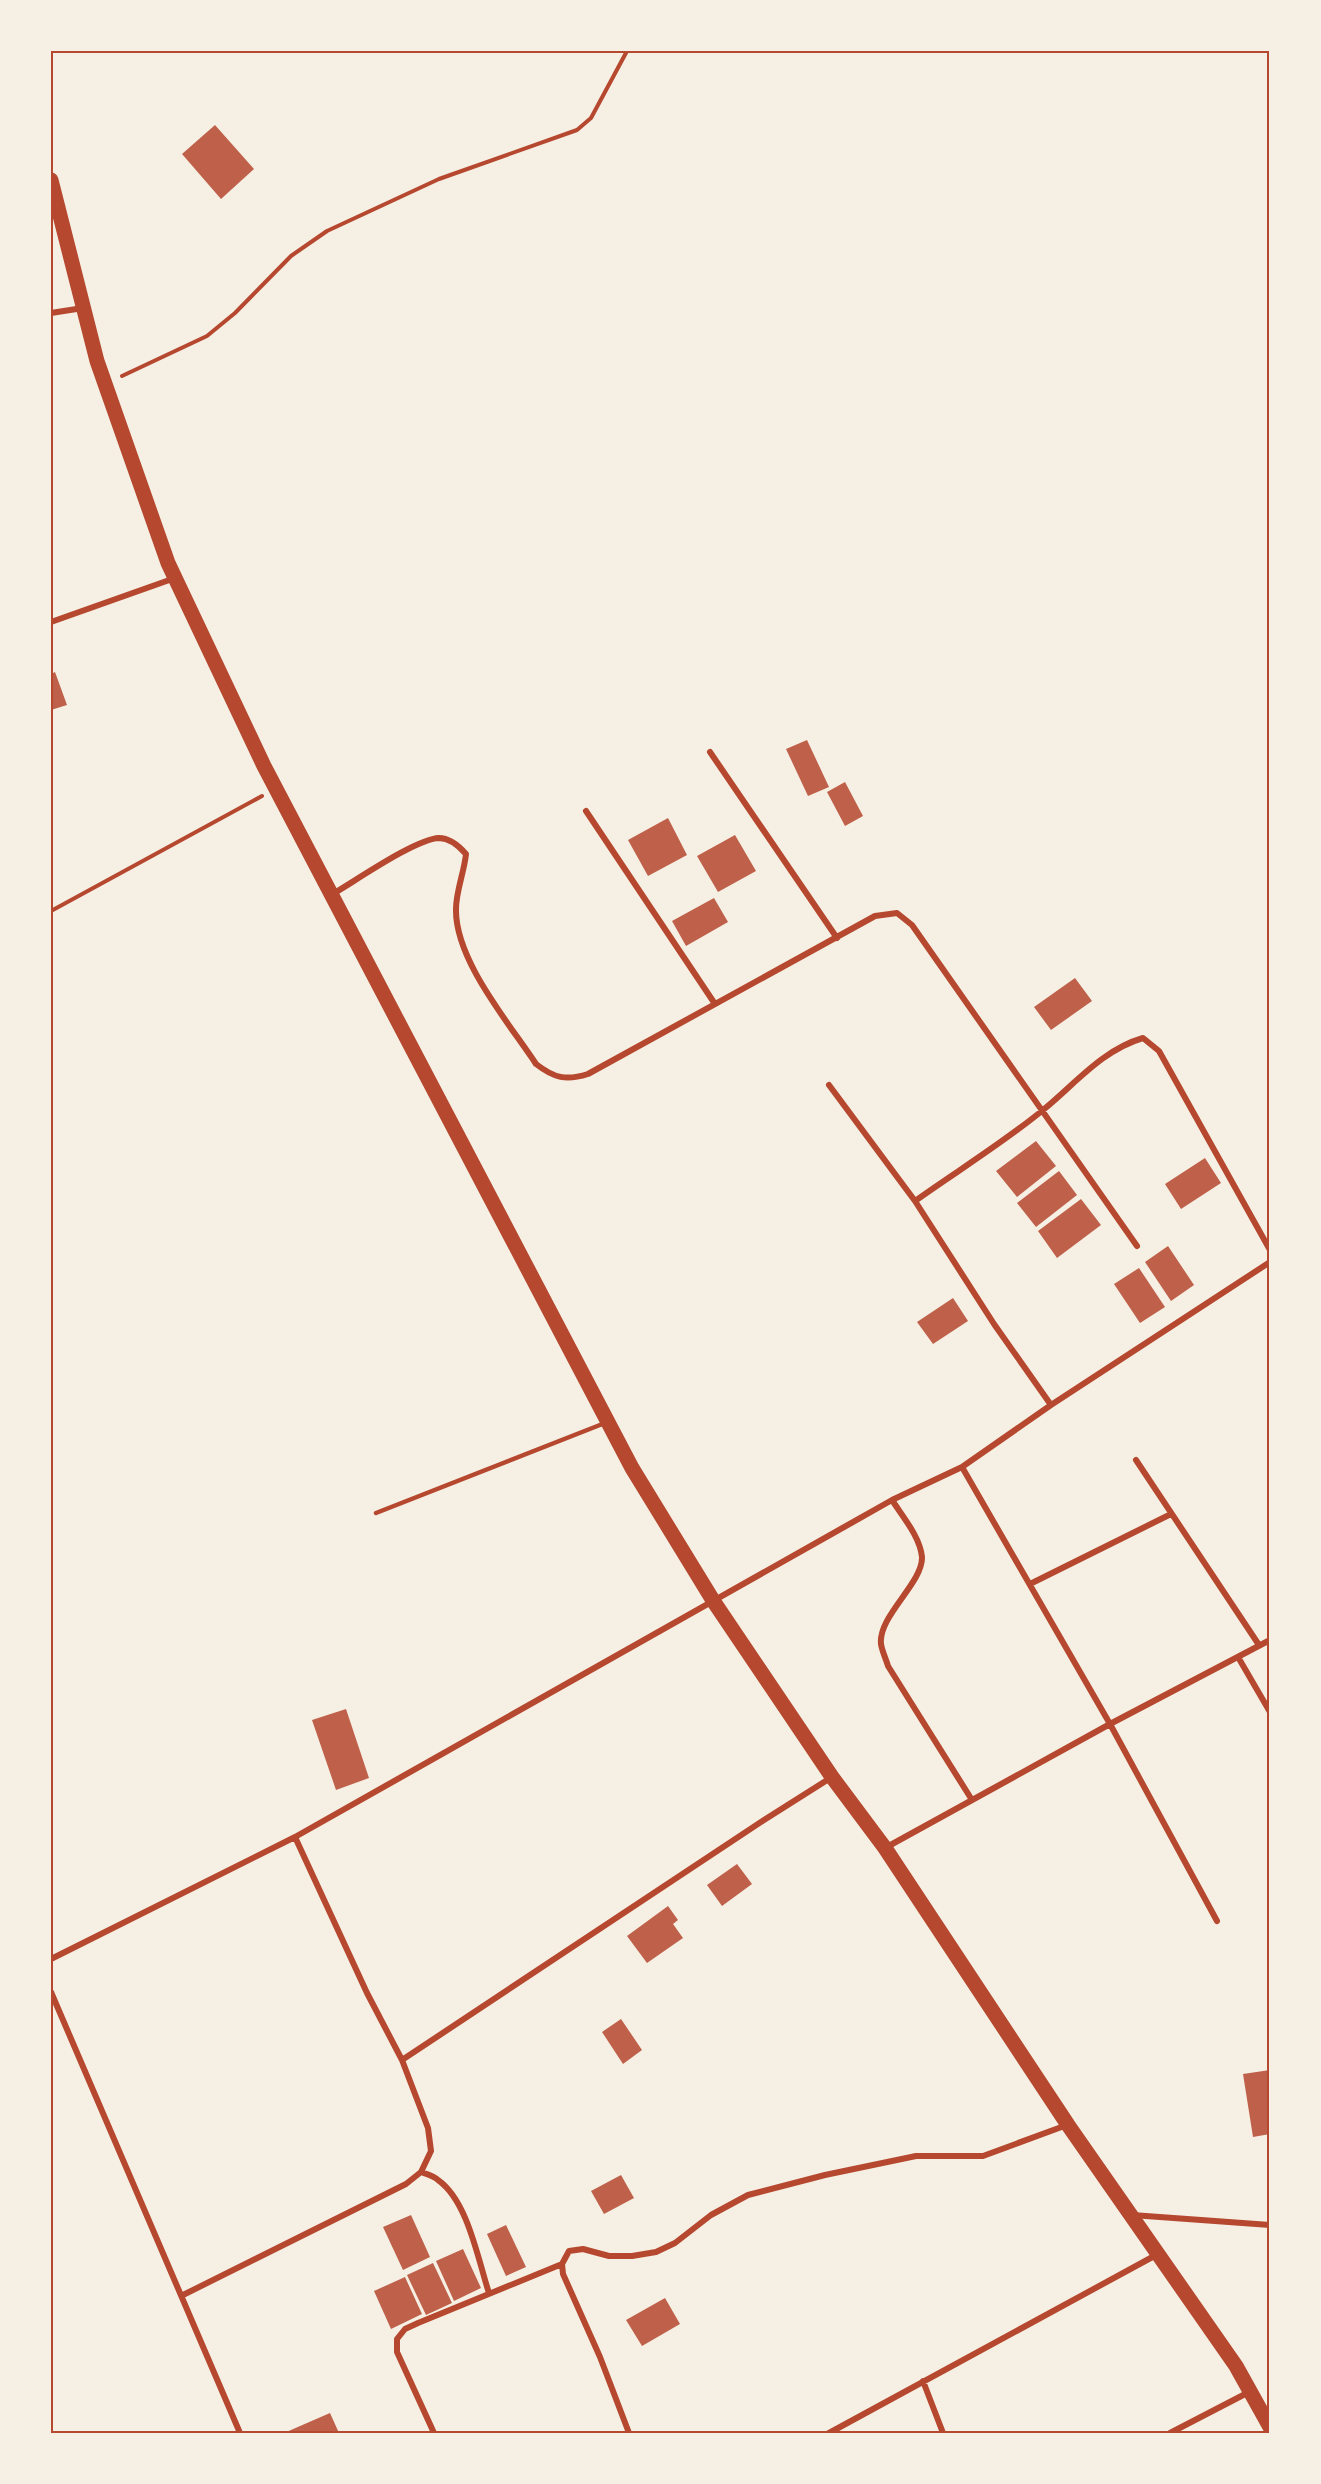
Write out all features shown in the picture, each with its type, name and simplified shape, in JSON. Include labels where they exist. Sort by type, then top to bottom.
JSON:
[{"type":"main road","points":[[51,180],[83,308],[105,384],[175,578],[276,788],[331,896],[632,1468],[714,1602],[832,1777],[885,1848],[1068,2125],[1251,2391],[1270,2424]]},
{"type":"street","points":[[51,313],[83,308]]},
{"type":"street","points":[[51,622],[175,578]]},
{"type":"street","points":[[710,752],[837,938]]},
{"type":"street","points":[[586,811],[715,1004]]},
{"type":"street","points":[[331,896],[387,860],[429,840],[441,838],[459,846],[466,854],[456,906],[457,927],[465,951],[475,973],[536,1064],[560,1078],[574,1078],[588,1074],[875,916],[897,913],[912,925],[1137,1246]]},
{"type":"street","points":[[915,1201],[1042,1111],[1108,1054],[1126,1043],[1143,1038],[1159,1051],[1270,1250]]},
{"type":"street","points":[[829,1085],[915,1201],[994,1324],[1051,1405]]},
{"type":"street","points":[[51,1959],[295,1837],[892,1500],[962,1467],[1051,1405],[1270,1262]]},
{"type":"street","points":[[1136,1460],[1259,1646]]},
{"type":"street","points":[[962,1467],[1110,1724],[1217,1921]]},
{"type":"street","points":[[892,1500],[918,1541],[922,1559],[915,1578],[888,1619],[880,1642],[888,1666],[972,1800]]},
{"type":"street","points":[[1030,1584],[1172,1514]]},
{"type":"street","points":[[885,1848],[1110,1724],[1270,1640]]},
{"type":"street","points":[[1238,1657],[1270,1712]]},
{"type":"street","points":[[402,2060],[832,1777]]},
{"type":"street","points":[[183,2295],[406,2184],[422,2172],[431,2151],[428,2128],[402,2060],[367,1993],[295,1837]]},
{"type":"street","points":[[51,1992],[183,2295],[240,2433]]},
{"type":"street","points":[[434,2433],[397,2352],[397,2339],[405,2329],[561,2264],[568,2251],[576,2249],[609,2256],[633,2256],[656,2252],[675,2243],[711,2215],[748,2195],[825,2175],[916,2156],[982,2156],[1068,2125]]},
{"type":"street","points":[[422,2172],[438,2179],[452,2193],[462,2210],[489,2294]]},
{"type":"street","points":[[1132,2215],[1270,2225]]},
{"type":"street","points":[[829,2433],[1158,2254]]},
{"type":"street","points":[[561,2264],[568,2288],[600,2357],[629,2433]]},
{"type":"street","points":[[923,2381],[943,2433]]},
{"type":"street","points":[[1170,2433],[1251,2391]]},
{"type":"lane","points":[[376,1513],[608,1422]]},
{"type":"path","points":[[105,384],[207,336],[235,313],[291,256],[327,231],[439,179],[577,130],[591,118],[627,51]]},
{"type":"path","points":[[51,911],[276,788]]},
{"type":"building","points":[[215,125],[254,169],[221,199],[182,154]]},
{"type":"building","points":[[55,672],[67,705],[51,710],[51,674]]},
{"type":"building","points":[[807,740],[829,787],[808,796],[786,749]]},
{"type":"building","points":[[845,782],[863,816],[845,826],[827,792]]},
{"type":"building","points":[[668,818],[687,855],[648,876],[628,840]]},
{"type":"building","points":[[735,835],[756,871],[718,892],[697,856]]},
{"type":"building","points":[[714,898],[728,922],[686,946],[672,921]]},
{"type":"building","points":[[1075,978],[1092,1001],[1051,1030],[1034,1007]]},
{"type":"building","points":[[1036,1141],[1056,1166],[1017,1197],[996,1171]]},
{"type":"building","points":[[1205,1158],[1221,1183],[1181,1209],[1165,1184]]},
{"type":"building","points":[[1059,1171],[1077,1195],[1036,1227],[1017,1203]]},
{"type":"building","points":[[1081,1199],[1101,1225],[1057,1258],[1038,1231]]},
{"type":"building","points":[[1168,1246],[1194,1285],[1171,1301],[1145,1262]]},
{"type":"building","points":[[1139,1268],[1165,1307],[1140,1323],[1114,1284]]},
{"type":"building","points":[[953,1298],[968,1321],[933,1344],[917,1322]]},
{"type":"building","points":[[346,1709],[369,1778],[336,1790],[312,1720]]},
{"type":"building","points":[[737,1864],[752,1884],[722,1906],[707,1885]]},
{"type":"building","points":[[668,1906],[678,1920],[673,1924],[683,1938],[647,1963],[627,1936]]},
{"type":"building","points":[[621,2019],[642,2050],[623,2064],[602,2032]]},
{"type":"building","points":[[1270,2070],[1270,2134],[1253,2137],[1243,2074]]},
{"type":"building","points":[[621,2175],[634,2198],[604,2214],[591,2191]]},
{"type":"building","points":[[411,2215],[430,2257],[403,2270],[383,2227]]},
{"type":"building","points":[[506,2225],[526,2267],[506,2276],[487,2234]]},
{"type":"building","points":[[463,2249],[481,2288],[454,2301],[436,2261]]},
{"type":"building","points":[[433,2263],[452,2303],[426,2315],[407,2275]]},
{"type":"building","points":[[405,2277],[422,2314],[391,2329],[374,2291]]},
{"type":"building","points":[[665,2298],[680,2324],[642,2346],[626,2320]]},
{"type":"building","points":[[330,2413],[339,2433],[284,2433]]}]
